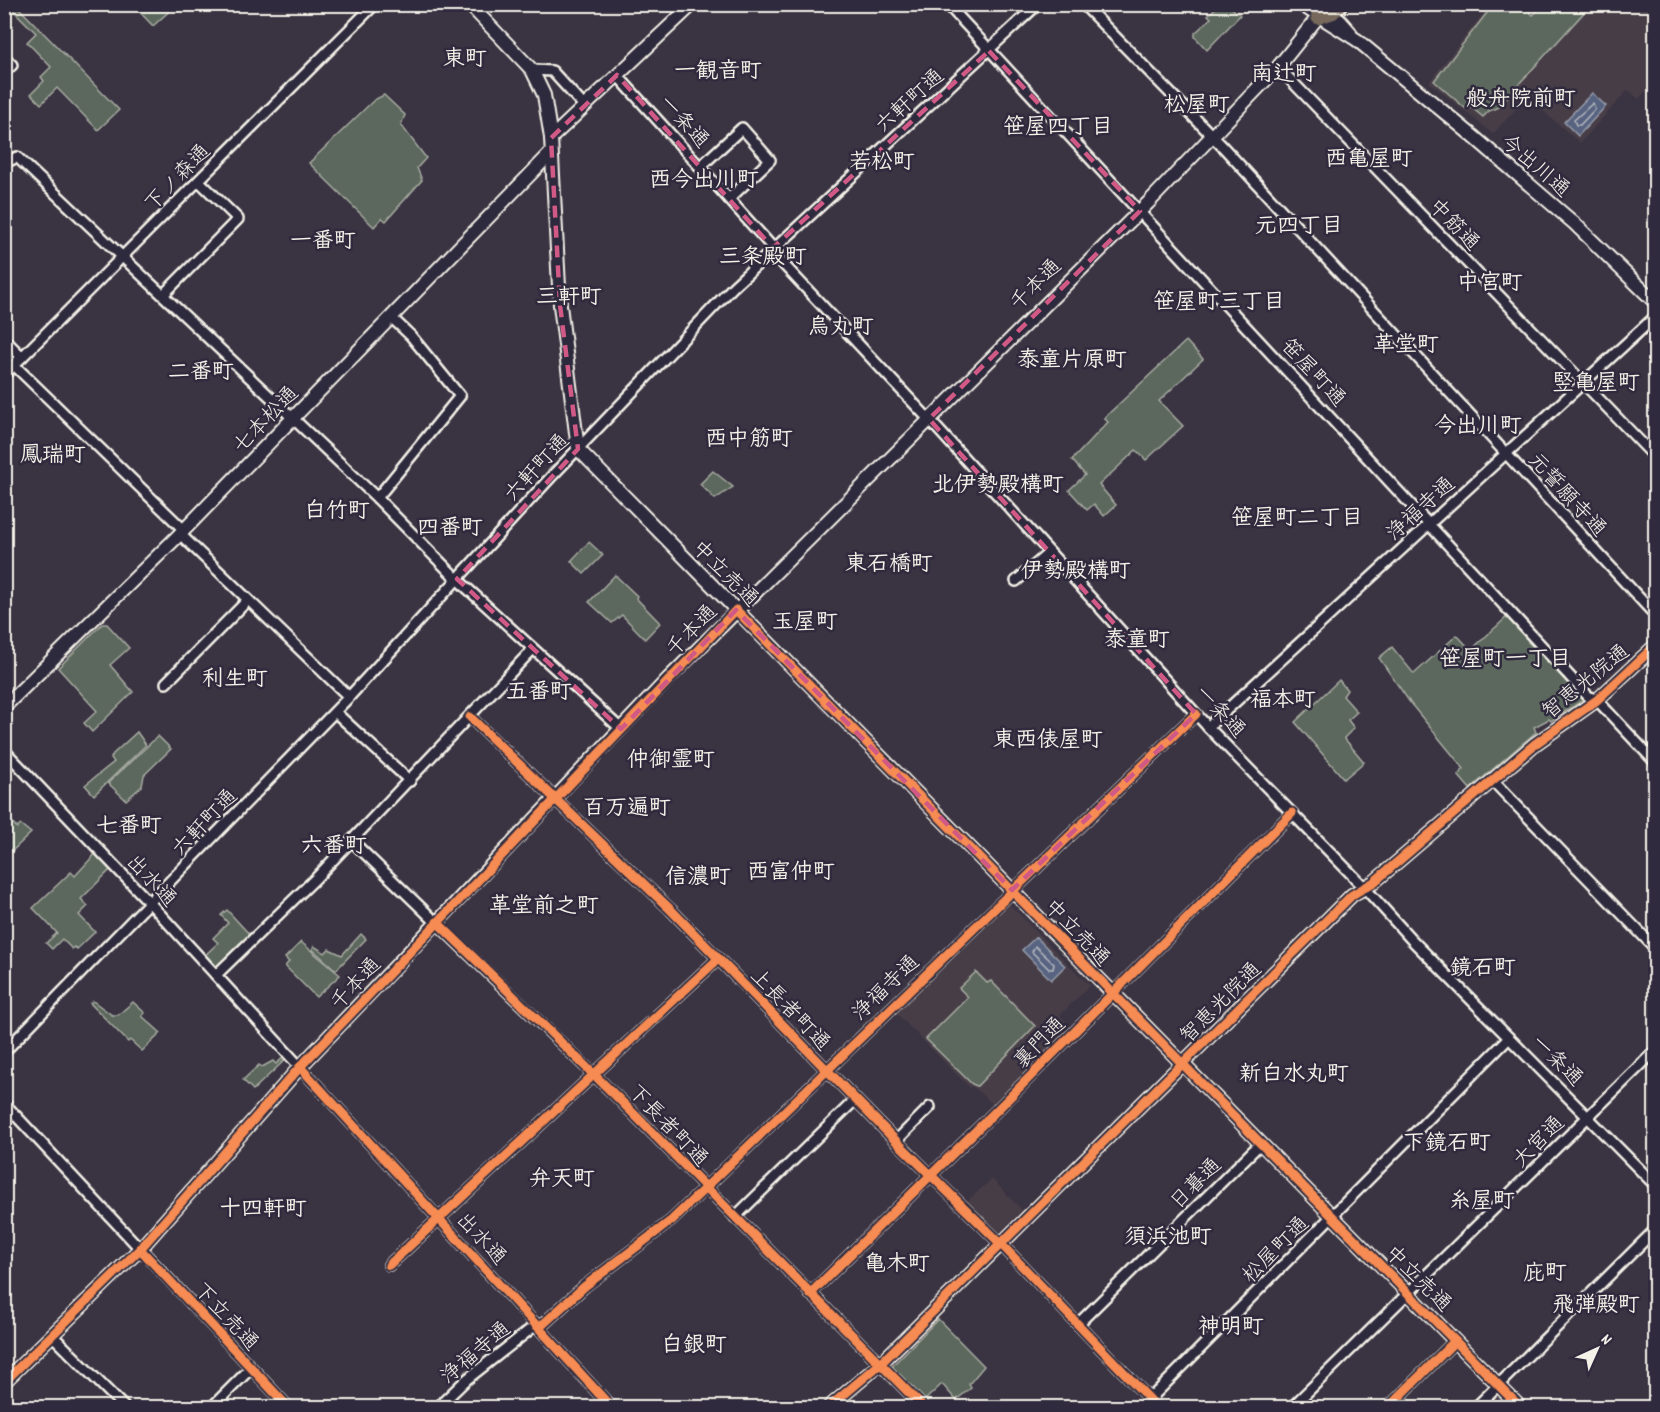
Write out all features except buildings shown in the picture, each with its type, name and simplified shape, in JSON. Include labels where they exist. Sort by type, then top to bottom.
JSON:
[{"type":"street","name":"下ノ森通","points":[[4,375],[125,257],[375,4]]},
{"type":"street","points":[[469,4],[532,70],[544,95],[551,138],[550,154],[560,305],[578,449]]},
{"type":"street","points":[[551,138],[693,4]]},
{"type":"street","name":"笹屋町通","points":[[947,4],[1588,696],[1597,700],[1656,762]]},
{"type":"street","name":"六軒町通","points":[[4,1052],[335,712],[578,449],[771,249],[1038,4]]},
{"type":"street","name":"元誓願寺通","points":[[1083,4],[1214,136],[1656,616]]},
{"type":"street","name":"今出川通","points":[[1300,4],[1327,9],[1357,40],[1575,224],[1656,303]]},
{"type":"street","name":"千本通","points":[[4,1382],[140,1249],[300,1067],[621,729],[736,610],[1214,136],[1278,67],[1327,9]]},
{"type":"street","points":[[4,57],[12,65],[4,72]]},
{"type":"street","name":"中筋通","points":[[1278,67],[1656,458]]},
{"type":"street","points":[[532,70],[552,71],[584,106]]},
{"type":"street","name":"一条通","points":[[617,75],[771,249],[929,419],[1208,727],[1509,1038],[1656,1186]]},
{"type":"street","points":[[700,167],[742,128],[770,160],[729,199]]},
{"type":"street","points":[[4,154],[11,160],[17,157],[125,257],[377,498],[457,579],[621,729]]},
{"type":"street","name":"七本松通","points":[[4,707],[182,532],[550,154]]},
{"type":"street","points":[[163,295],[238,219],[199,181]]},
{"type":"street","name":"浄福寺通","points":[[1208,727],[1656,316]]},
{"type":"street","points":[[377,498],[460,396],[411,336],[392,318]]},
{"type":"street","points":[[4,339],[22,357]]},
{"type":"street","points":[[14,365],[248,600],[349,697]]},
{"type":"street","name":"中立売通","points":[[578,449],[1521,1407]]},
{"type":"street","points":[[1016,580],[1048,553]]},
{"type":"street","points":[[166,683],[248,600]]},
{"type":"street","name":"智恵光院通","points":[[828,1407],[880,1364],[1352,895],[1374,882],[1535,744],[1597,700],[1656,645]]},
{"type":"street","points":[[216,975],[352,841],[532,650]]},
{"type":"street","points":[[335,712],[410,781]]},
{"type":"street","name":"浄福寺通","points":[[437,1407],[466,1380],[672,1220],[1196,714]]},
{"type":"street","name":"上長者町通","points":[[470,717],[718,959],[896,1142],[1000,1243],[1158,1407]]},
{"type":"street","name":"出水通","points":[[4,750],[149,902],[612,1407]]},
{"type":"street","points":[[1493,782],[1656,949]]},
{"type":"street","name":"裏門通","points":[[810,1294],[1292,813]]},
{"type":"street","name":"下長者町通","points":[[352,841],[593,1074],[924,1407]]},
{"type":"street","points":[[389,1265],[718,959]]},
{"type":"street","name":"松屋町通","points":[[1141,1407],[1334,1217],[1509,1038]]},
{"type":"street","name":"大宮通","points":[[1290,1407],[1410,1294],[1656,1050]]},
{"type":"street","points":[[735,1217],[855,1100]]},
{"type":"street","name":"下立売通","points":[[4,1103],[289,1407]]},
{"type":"street","points":[[896,1142],[930,1107]]},
{"type":"street","name":"日暮通","points":[[1078,1324],[1261,1143]]},
{"type":"street","points":[[1475,1407],[1656,1229]]},
{"type":"street","points":[[53,1336],[125,1407]]},
{"type":"street","points":[[1388,1407],[1455,1341]]},
{"type":"street","points":[[211,1407],[251,1368]]},
{"type":"street","points":[[108,1407],[116,1399]]},
{"type":"highlighted area","points":[[989,51],[1140,211],[929,419],[1196,714],[1012,890],[736,610],[621,729],[457,579],[578,449],[560,305],[551,138],[617,75],[773,248]]},
{"type":"shaded area","points":[[1652,4],[1655,7],[1655,81],[1639,99],[1628,90],[1580,143],[1527,97],[1493,134],[1429,82],[1490,5]]},
{"type":"shaded area","points":[[1007,902],[1090,986],[1060,1015],[1073,1029],[994,1105],[972,1086],[970,1088],[892,1009],[1001,904]]},
{"type":"shaded area","points":[[992,1179],[1022,1210],[999,1233],[993,1232],[965,1203]]},
{"type":"green space","points":[[8,5],[16,5],[119,110],[98,130],[57,88],[41,104],[31,94],[44,81],[41,77],[51,67],[27,42],[36,33]]},
{"type":"green space","points":[[133,5],[176,5],[153,26]]},
{"type":"green space","points":[[1219,5],[1228,5],[1240,15],[1207,50],[1195,37],[1195,33],[1211,18],[1208,15]]},
{"type":"green space","points":[[1493,5],[1522,5],[1533,15],[1544,5],[1584,5],[1588,8],[1497,108],[1489,111],[1483,117],[1472,108],[1465,108],[1434,81]]},
{"type":"green space","points":[[384,95],[405,115],[401,125],[426,158],[417,168],[422,180],[386,221],[382,218],[374,227],[309,163],[374,100]]},
{"type":"green space","points":[[1186,341],[1203,359],[1159,401],[1183,426],[1146,460],[1136,450],[1099,485],[1116,505],[1104,516],[1094,504],[1087,510],[1069,490],[1085,475],[1072,460],[1108,422],[1104,418]]},
{"type":"green space","points":[[713,471],[733,487],[715,499],[700,484]]},
{"type":"green space","points":[[589,542],[603,555],[584,574],[571,561]]},
{"type":"green space","points":[[615,575],[660,623],[645,639],[622,615],[612,623],[589,602]]},
{"type":"green space","points":[[1509,615],[1531,639],[1528,642],[1543,657],[1546,655],[1583,696],[1583,700],[1551,721],[1549,719],[1534,727],[1536,732],[1470,789],[1458,775],[1464,769],[1411,704],[1379,658],[1392,647],[1414,674],[1457,635],[1471,650]]},
{"type":"green space","points":[[102,624],[107,624],[129,648],[110,665],[133,692],[92,732],[84,723],[97,711],[58,668]]},
{"type":"green space","points":[[1339,680],[1347,690],[1343,696],[1357,712],[1348,720],[1354,728],[1344,738],[1364,762],[1344,779],[1295,722]]},
{"type":"green space","points":[[137,732],[146,745],[94,795],[85,785],[114,762],[111,758],[113,754]]},
{"type":"green space","points":[[158,736],[171,749],[144,775],[142,786],[126,800],[108,783]]},
{"type":"green space","points":[[8,817],[17,828],[21,825],[31,833],[10,853],[5,847],[5,820]]},
{"type":"green space","points":[[95,854],[111,869],[81,899],[88,906],[79,915],[95,932],[77,949],[74,947],[72,949],[62,939],[52,949],[46,943],[57,933],[33,908],[71,872],[75,876]]},
{"type":"green space","points":[[227,910],[250,935],[216,968],[204,956],[218,943],[213,938],[228,923],[221,915]]},
{"type":"green space","points":[[361,934],[366,939],[336,970],[312,949],[314,946],[325,953],[329,949],[342,955]]},
{"type":"green space","points":[[301,942],[340,975],[316,997],[285,966],[289,962],[285,958]]},
{"type":"green space","points":[[976,972],[987,983],[991,981],[1035,1026],[977,1086],[972,1084],[926,1039],[968,997],[959,988]]},
{"type":"green space","points":[[93,1001],[112,1015],[118,1015],[133,1002],[145,1013],[142,1016],[161,1033],[142,1051],[130,1040],[128,1042],[90,1003]]},
{"type":"green space","points":[[286,1055],[288,1057],[253,1090],[243,1080],[259,1065],[262,1067],[273,1061],[276,1064]]},
{"type":"green space","points":[[938,1319],[984,1366],[969,1384],[971,1388],[956,1400],[942,1384],[924,1401],[893,1371],[893,1365]]},
{"type":"water","points":[[1592,93],[1606,106],[1578,136],[1564,122]]},
{"type":"water","points":[[1036,937],[1065,966],[1051,980],[1022,950]]},
{"type":"cycle path","points":[[4,1382],[140,1249],[300,1067],[736,610],[1521,1408]]},
{"type":"cycle path","points":[[828,1408],[880,1364],[1352,895],[1374,882],[1535,744],[1597,700],[1656,645]]},
{"type":"cycle path","points":[[540,1327],[585,1286],[672,1220],[1196,714]]},
{"type":"cycle path","points":[[470,717],[671,910],[896,1141],[1000,1243],[1158,1408]]},
{"type":"cycle path","points":[[810,1294],[996,1111],[1292,813]]},
{"type":"cycle path","points":[[437,922],[618,1098],[924,1408]]},
{"type":"cycle path","points":[[389,1265],[718,959]]},
{"type":"cycle path","points":[[300,1067],[612,1408]]},
{"type":"cycle path","points":[[140,1249],[289,1408]]},
{"type":"cycle path","points":[[1388,1408],[1455,1341]]},
{"type":"district","name":"東町","points":[[465,57]]},
{"type":"district","name":"一観音町","points":[[718,69]]},
{"type":"district","name":"南辻町","points":[[1284,72]]},
{"type":"district","name":"般舟院前町","points":[[1521,97]]},
{"type":"district","name":"松屋町","points":[[1197,103]]},
{"type":"district","name":"笹屋四丁目","points":[[1058,125]]},
{"type":"district","name":"西亀屋町","points":[[1369,157]]},
{"type":"district","name":"若松町","points":[[882,160]]},
{"type":"district","name":"西今出川町","points":[[704,178]]},
{"type":"district","name":"元四丁目","points":[[1299,224]]},
{"type":"district","name":"一番町","points":[[323,239]]},
{"type":"district","name":"三条殿町","points":[[763,255]]},
{"type":"district","name":"中宮町","points":[[1490,281]]},
{"type":"district","name":"三軒町","points":[[569,295]]},
{"type":"district","name":"笹屋町三丁目","points":[[1219,300]]},
{"type":"district","name":"烏丸町","points":[[841,325]]},
{"type":"district","name":"革堂町","points":[[1406,343]]},
{"type":"district","name":"泰童片原町","points":[[1072,358]]},
{"type":"district","name":"二番町","points":[[201,370]]},
{"type":"district","name":"竪亀屋町","points":[[1596,381]]},
{"type":"district","name":"今出川町","points":[[1478,424]]},
{"type":"district","name":"西中筋町","points":[[749,437]]},
{"type":"district","name":"鳳瑞町","points":[[53,453]]},
{"type":"district","name":"北伊勢殿構町","points":[[998,483]]},
{"type":"district","name":"白竹町","points":[[337,509]]},
{"type":"district","name":"笹屋町二丁目","points":[[1297,516]]},
{"type":"district","name":"四番町","points":[[450,526]]},
{"type":"district","name":"東石橋町","points":[[889,562]]},
{"type":"district","name":"伊勢殿構町","points":[[1076,569]]},
{"type":"district","name":"玉屋町","points":[[805,620]]},
{"type":"district","name":"泰童町","points":[[1137,638]]},
{"type":"district","name":"笹屋町一丁目","points":[[1505,657]]},
{"type":"district","name":"利生町","points":[[235,677]]},
{"type":"district","name":"五番町","points":[[539,690]]},
{"type":"district","name":"福本町","points":[[1283,698]]},
{"type":"district","name":"東西俵屋町","points":[[1048,738]]},
{"type":"district","name":"仲御霊町","points":[[671,758]]},
{"type":"district","name":"百万遍町","points":[[627,806]]},
{"type":"district","name":"七番町","points":[[129,824]]},
{"type":"district","name":"六番町","points":[[334,844]]},
{"type":"district","name":"西富仲町","points":[[791,870]]},
{"type":"district","name":"信濃町","points":[[698,875]]},
{"type":"district","name":"革堂前之町","points":[[544,904]]},
{"type":"district","name":"鏡石町","points":[[1483,966]]},
{"type":"district","name":"新白水丸町","points":[[1294,1072]]},
{"type":"district","name":"下鏡石町","points":[[1447,1141]]},
{"type":"district","name":"弁天町","points":[[562,1177]]},
{"type":"district","name":"糸屋町","points":[[1482,1199]]},
{"type":"district","name":"十四軒町","points":[[263,1207]]},
{"type":"district","name":"須浜池町","points":[[1168,1235]]},
{"type":"district","name":"亀木町","points":[[897,1262]]},
{"type":"district","name":"庇町","points":[[1545,1271]]},
{"type":"district","name":"飛弾殿町","points":[[1596,1303]]},
{"type":"district","name":"神明町","points":[[1231,1325]]},
{"type":"district","name":"白銀町","points":[[694,1343]]}]
